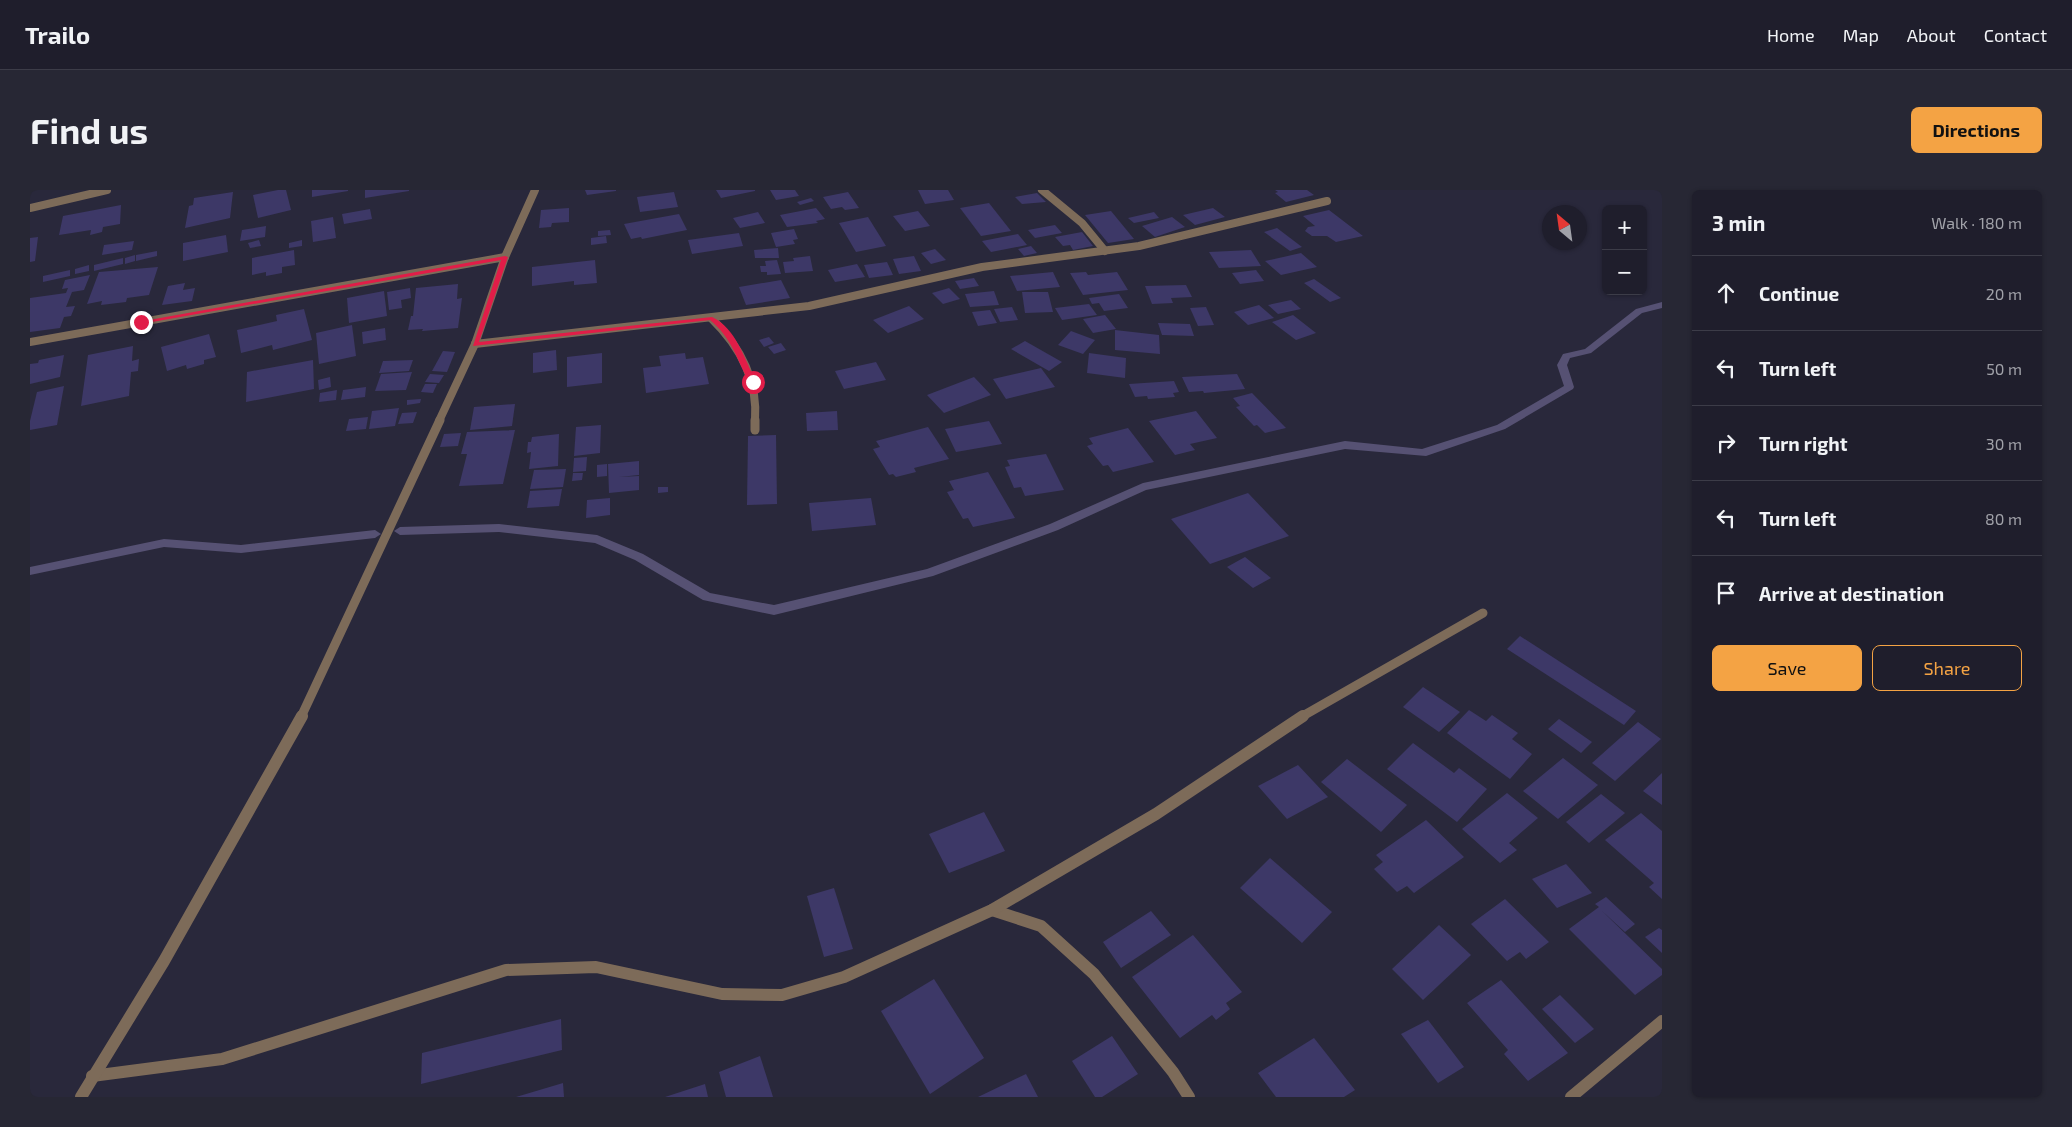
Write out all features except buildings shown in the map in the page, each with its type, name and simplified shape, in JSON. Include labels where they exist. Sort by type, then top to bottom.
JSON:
[{"type":"street","points":[[30,208],[107,190]]},
{"type":"street","points":[[81,1097],[92,1076],[164,961],[301,718],[475,344],[505,257],[535,190]]},
{"type":"street","points":[[1042,190],[1082,223],[1105,251]]},
{"type":"street","points":[[475,344],[810,306],[982,267],[1105,251],[1170,240],[1275,212],[1327,201]]},
{"type":"street","points":[[30,342],[505,257]]},
{"type":"street","points":[[712,318],[733,341],[753,382],[756,399],[755,430]]},
{"type":"street","points":[[92,1076],[163,1068],[222,1058],[382,1010],[506,970],[596,967],[722,994],[782,995],[844,977],[992,910],[1156,814],[1304,715],[1483,612]]},
{"type":"street","points":[[992,910],[1041,926],[1094,974],[1173,1072],[1189,1097]]},
{"type":"street","points":[[1570,1097],[1662,1021]]},
{"type":"waterway","points":[[400,531],[499,528],[597,539],[639,557],[707,597],[774,610],[929,573],[1054,527],[1143,487],[1345,445],[1422,453],[1501,427],[1569,387],[1562,365],[1566,356],[1588,351],[1639,311],[1662,305]]},
{"type":"waterway","points":[[30,571],[164,543],[241,549],[375,534]]},
{"type":"route","points":[[141,322],[505,257],[475,344],[712,318],[733,341],[753,382]]}]
